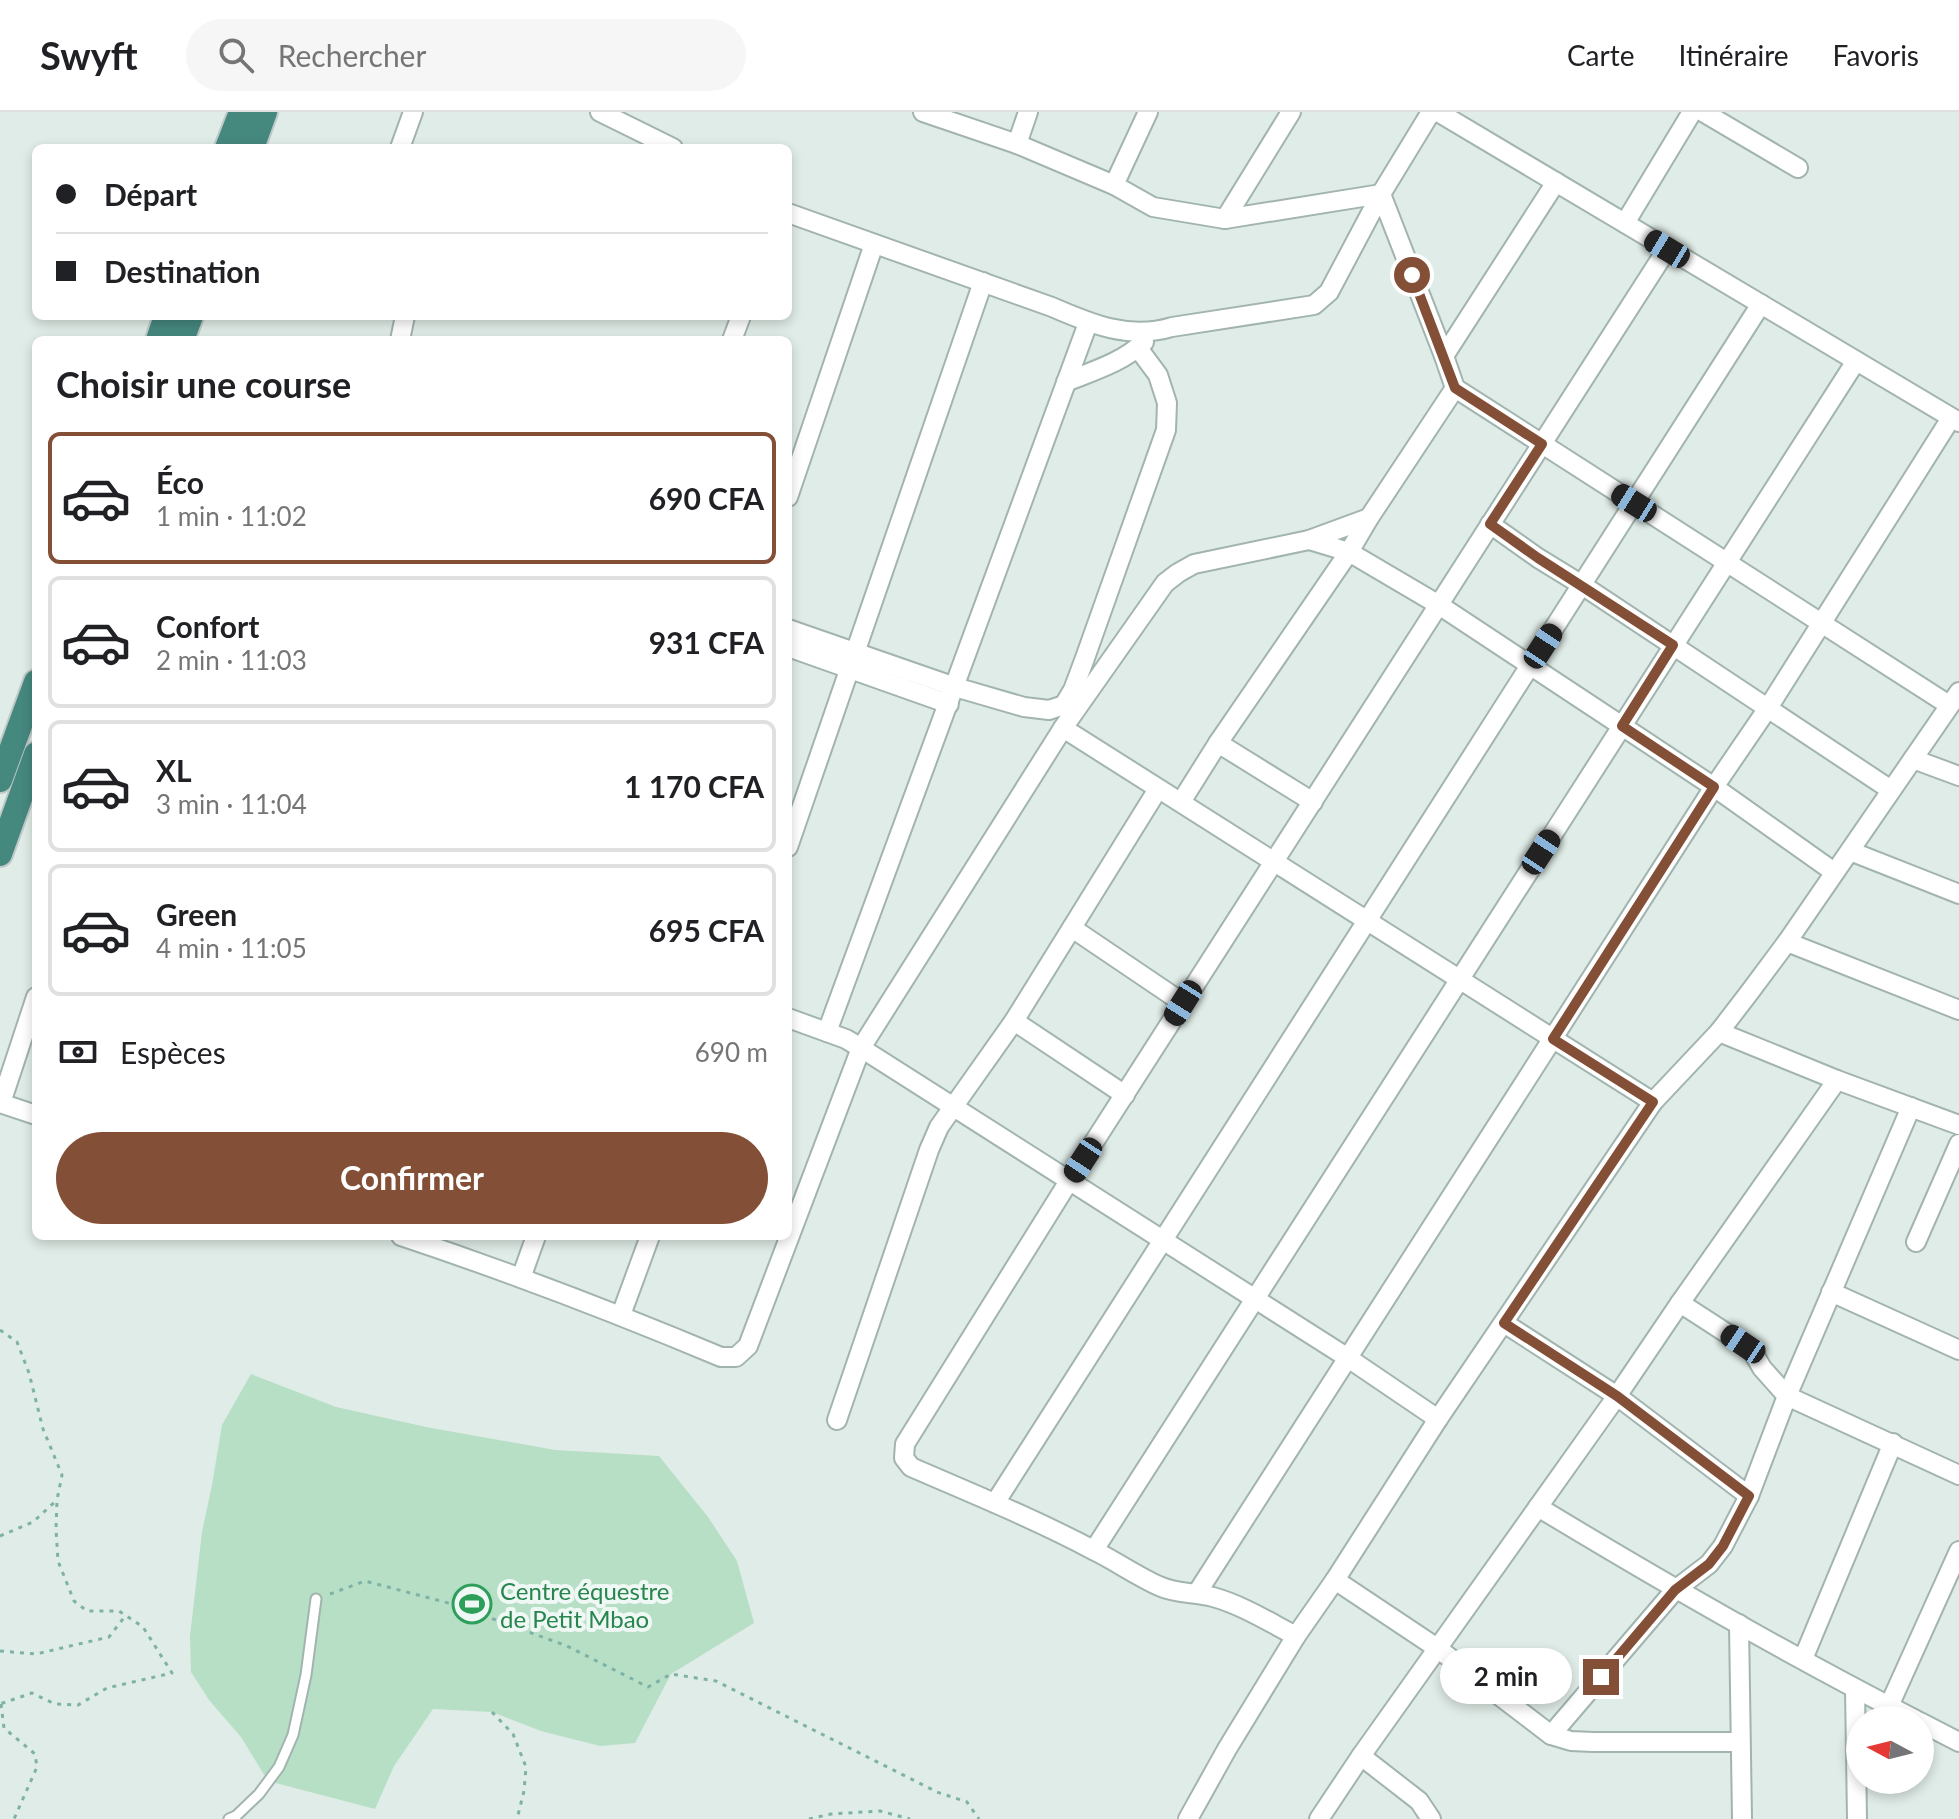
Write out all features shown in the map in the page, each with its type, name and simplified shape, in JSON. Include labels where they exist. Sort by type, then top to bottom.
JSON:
[{"type":"highway","points":[[229,144],[241,112]]},
{"type":"highway","points":[[253,144],[265,112]]},
{"type":"highway","points":[[0,780],[32,693]]},
{"type":"highway","points":[[0,854],[32,765]]},
{"type":"street","points":[[401,144],[413,112]]},
{"type":"street","points":[[600,112],[665,144]]},
{"type":"street","points":[[923,112],[1017,144],[1114,185],[1153,207],[1225,219],[1381,194]]},
{"type":"street","points":[[1017,144],[1028,112]]},
{"type":"street","points":[[1114,185],[1148,112]]},
{"type":"street","points":[[1225,219],[1291,112]]},
{"type":"street","points":[[792,214],[1052,307],[1088,323],[1129,332],[1155,332],[1314,305],[1329,292],[1381,194],[1431,112]]},
{"type":"street","points":[[1197,1593],[1714,787],[1955,420],[1438,112]]},
{"type":"street","points":[[1625,223],[1692,112]]},
{"type":"street","points":[[1703,112],[1798,168]]},
{"type":"street","points":[[1444,356],[1556,182]]},
{"type":"street","points":[[1188,1819],[1296,1636],[1438,1419],[1653,1102],[1719,1032],[1787,942],[1954,698],[1820,623],[1455,388],[1381,194]]},
{"type":"street","points":[[792,485],[874,244]]},
{"type":"street","points":[[1296,1636],[1243,1608],[1197,1593],[1159,1586],[1094,1550],[911,1467],[904,1458],[905,1444],[1069,1181],[1667,249]]},
{"type":"street","points":[[792,835],[983,282]]},
{"type":"street","points":[[995,1503],[1761,304]]},
{"type":"street","points":[[827,1032],[1088,323]]},
{"type":"street","points":[[1066,382],[1111,364],[1138,348],[1155,332]]},
{"type":"street","points":[[792,631],[852,660],[952,695],[1049,710],[1064,705],[1073,690],[1166,430],[1167,403],[1158,375],[1138,348]]},
{"type":"street","points":[[1094,1550],[1856,361]]},
{"type":"street","points":[[1181,802],[1455,388]]},
{"type":"street","points":[[792,1230],[861,1048],[1063,728],[1165,583],[1194,564],[1309,540],[1369,518]]},
{"type":"street","points":[[1490,524],[1891,790]]},
{"type":"street","points":[[1309,540],[1349,552],[1439,605],[1714,787],[1834,872]]},
{"type":"street","points":[[792,648],[852,660]]},
{"type":"street","points":[[1063,728],[1653,1102]]},
{"type":"street","points":[[1218,743],[1313,802]]},
{"type":"street","points":[[1913,759],[1959,776]]},
{"type":"street","points":[[837,1420],[939,1127],[1014,1021],[1158,789]]},
{"type":"street","points":[[1850,851],[1959,894]]},
{"type":"street","points":[[1072,928],[1183,1003]]},
{"type":"street","points":[[1787,942],[1959,1010]]},
{"type":"street","points":[[32,1009],[0,1103],[32,1114]]},
{"type":"street","points":[[792,1019],[846,1039],[861,1048],[1255,1298],[1438,1419]]},
{"type":"street","points":[[1014,1021],[1125,1095]]},
{"type":"street","points":[[1719,1032],[1959,1125]]},
{"type":"street","points":[[1319,1819],[1837,1080]]},
{"type":"street","points":[[1551,1735],[1675,1590],[1709,1564],[1723,1546],[1749,1496],[1787,1396],[1911,1107]]},
{"type":"street","points":[[1916,1242],[1959,1144]]},
{"type":"street","points":[[1939,1189],[1959,1183]]},
{"type":"street","points":[[426,1240],[721,1357],[736,1357],[748,1346],[788,1240]]},
{"type":"street","points":[[521,1278],[535,1240]]},
{"type":"street","points":[[621,1315],[649,1240]]},
{"type":"street","points":[[1831,1292],[1959,1350]]},
{"type":"street","points":[[1680,1303],[1751,1349],[1762,1368],[1787,1396],[1959,1475]]},
{"type":"street","points":[[1504,1323],[1617,1396],[1749,1496]]},
{"type":"street","points":[[1803,1659],[1893,1443]]},
{"type":"street","points":[[1538,1507],[1675,1590],[1889,1706],[1959,1551]]},
{"type":"street","points":[[1335,1580],[1437,1648],[1551,1735],[1571,1741],[1593,1742],[1740,1742]]},
{"type":"street","points":[[1739,1624],[1742,1819]]},
{"type":"street","points":[[1855,1689],[1857,1819]]},
{"type":"street","points":[[1934,1729],[1959,1742]]},
{"type":"street","points":[[1361,1756],[1419,1801],[1431,1819]]},
{"type":"lane","points":[[229,1819],[259,1794],[279,1767],[293,1735],[306,1675],[316,1599]]},
{"type":"path","points":[[0,1330],[17,1342],[29,1373],[43,1429],[62,1475],[57,1500],[58,1561],[74,1601],[87,1611],[119,1611],[143,1627],[172,1673],[107,1688],[78,1705],[55,1704],[32,1693],[0,1704],[4,1728],[35,1754],[37,1767],[14,1819]]},
{"type":"path","points":[[0,1536],[33,1522],[57,1500]]},
{"type":"path","points":[[316,1599],[365,1581],[452,1604],[567,1646],[648,1687],[671,1674],[716,1681],[937,1792],[967,1802],[979,1819]]},
{"type":"path","points":[[0,1651],[36,1654],[109,1637],[126,1615]]},
{"type":"path","points":[[492,1712],[513,1734],[526,1767],[517,1819]]},
{"type":"path","points":[[809,1819],[831,1814],[880,1811],[910,1819]]},
{"type":"green space","name":"Centre équestre de Petit Mbao","points":[[251,1374],[336,1407],[426,1427],[555,1450],[659,1456],[708,1517],[737,1561],[754,1623],[671,1674],[635,1743],[600,1746],[541,1731],[492,1712],[433,1709],[394,1766],[375,1809],[268,1781],[241,1737],[209,1700],[191,1672],[190,1636],[202,1532],[222,1425]]},
{"type":"place","name":"Centre équestre de Petit Mbao","points":[[472,1604]]},
{"type":"route","points":[[1412,275],[1455,388],[1542,444],[1490,524],[1673,645],[1622,726],[1714,787],[1553,1039],[1653,1102],[1504,1323],[1617,1396],[1749,1496],[1723,1546],[1709,1564],[1675,1590],[1601,1677]]}]
